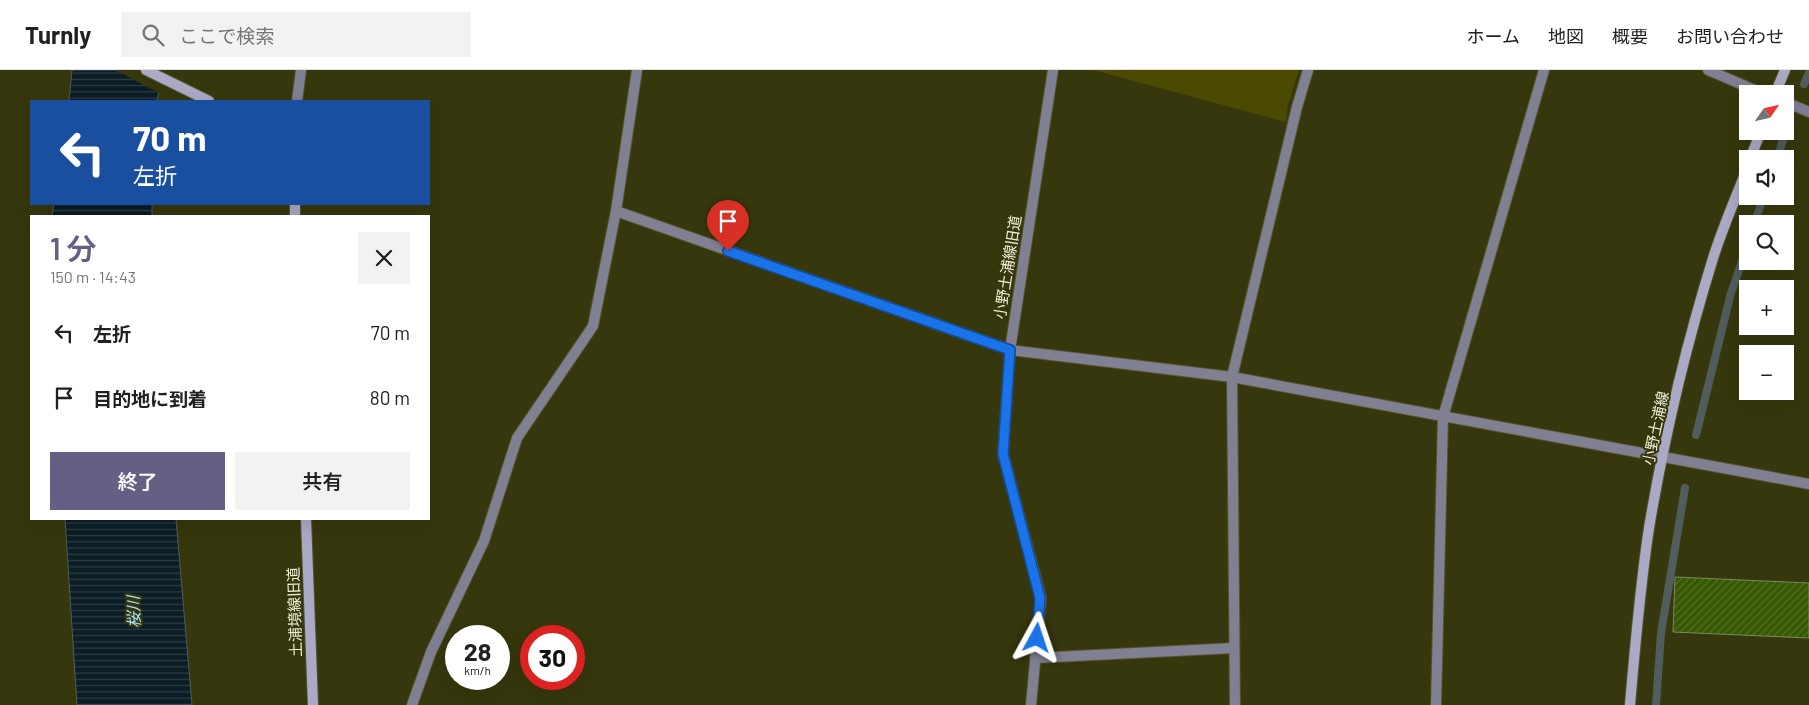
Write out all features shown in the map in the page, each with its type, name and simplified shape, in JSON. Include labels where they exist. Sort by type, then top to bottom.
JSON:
[{"type":"main road","points":[[146,70],[207,100]]},
{"type":"main road","points":[[1779,85],[1785,70]]},
{"type":"main road","name":"小野土浦線","points":[[1630,705],[1640,591],[1649,527],[1663,459],[1687,352],[1709,272],[1739,191]]},
{"type":"main road","name":"土浦境線旧道","points":[[306,520],[313,705]]},
{"type":"street","points":[[297,100],[301,70]]},
{"type":"street","points":[[412,705],[431,652],[484,541],[517,438],[593,326],[616,211],[637,70]]},
{"type":"street","name":"小野土浦線旧道","points":[[1031,705],[1040,598],[1003,454],[1010,350],[1053,70]]},
{"type":"street","points":[[1236,705],[1232,378],[1297,107],[1308,70]]},
{"type":"street","points":[[1436,705],[1443,416],[1544,70]]},
{"type":"street","points":[[1708,70],[1743,85]]},
{"type":"street","points":[[1794,106],[1809,112]]},
{"type":"street","points":[[616,211],[1010,350],[1232,378],[1443,416],[1663,459],[1809,484]]},
{"type":"street","points":[[1035,658],[1234,648]]},
{"type":"shaded area","points":[[1093,70],[1299,70],[1288,105],[1286,122]]},
{"type":"water","points":[[72,70],[164,70],[157,100],[69,100]]},
{"type":"water","points":[[54,205],[152,205],[152,215],[52,215]]},
{"type":"water","name":"桜川","points":[[65,520],[176,520],[192,705],[77,705]]},
{"type":"pier","points":[[115,70],[166,70],[161,94]]},
{"type":"building","points":[[1675,577],[1809,583],[1809,638],[1673,632]]},
{"type":"waterway","points":[[1804,84],[1809,73]]},
{"type":"waterway","points":[[1780,150],[1783,140]]},
{"type":"waterway","points":[[1757,215],[1761,205]]},
{"type":"waterway","points":[[1696,435],[1731,293],[1739,270]]},
{"type":"waterway","points":[[1656,705],[1661,633],[1685,488]]},
{"type":"route","points":[[728,251],[1010,350],[1003,454],[1040,598],[1037,638]]}]
